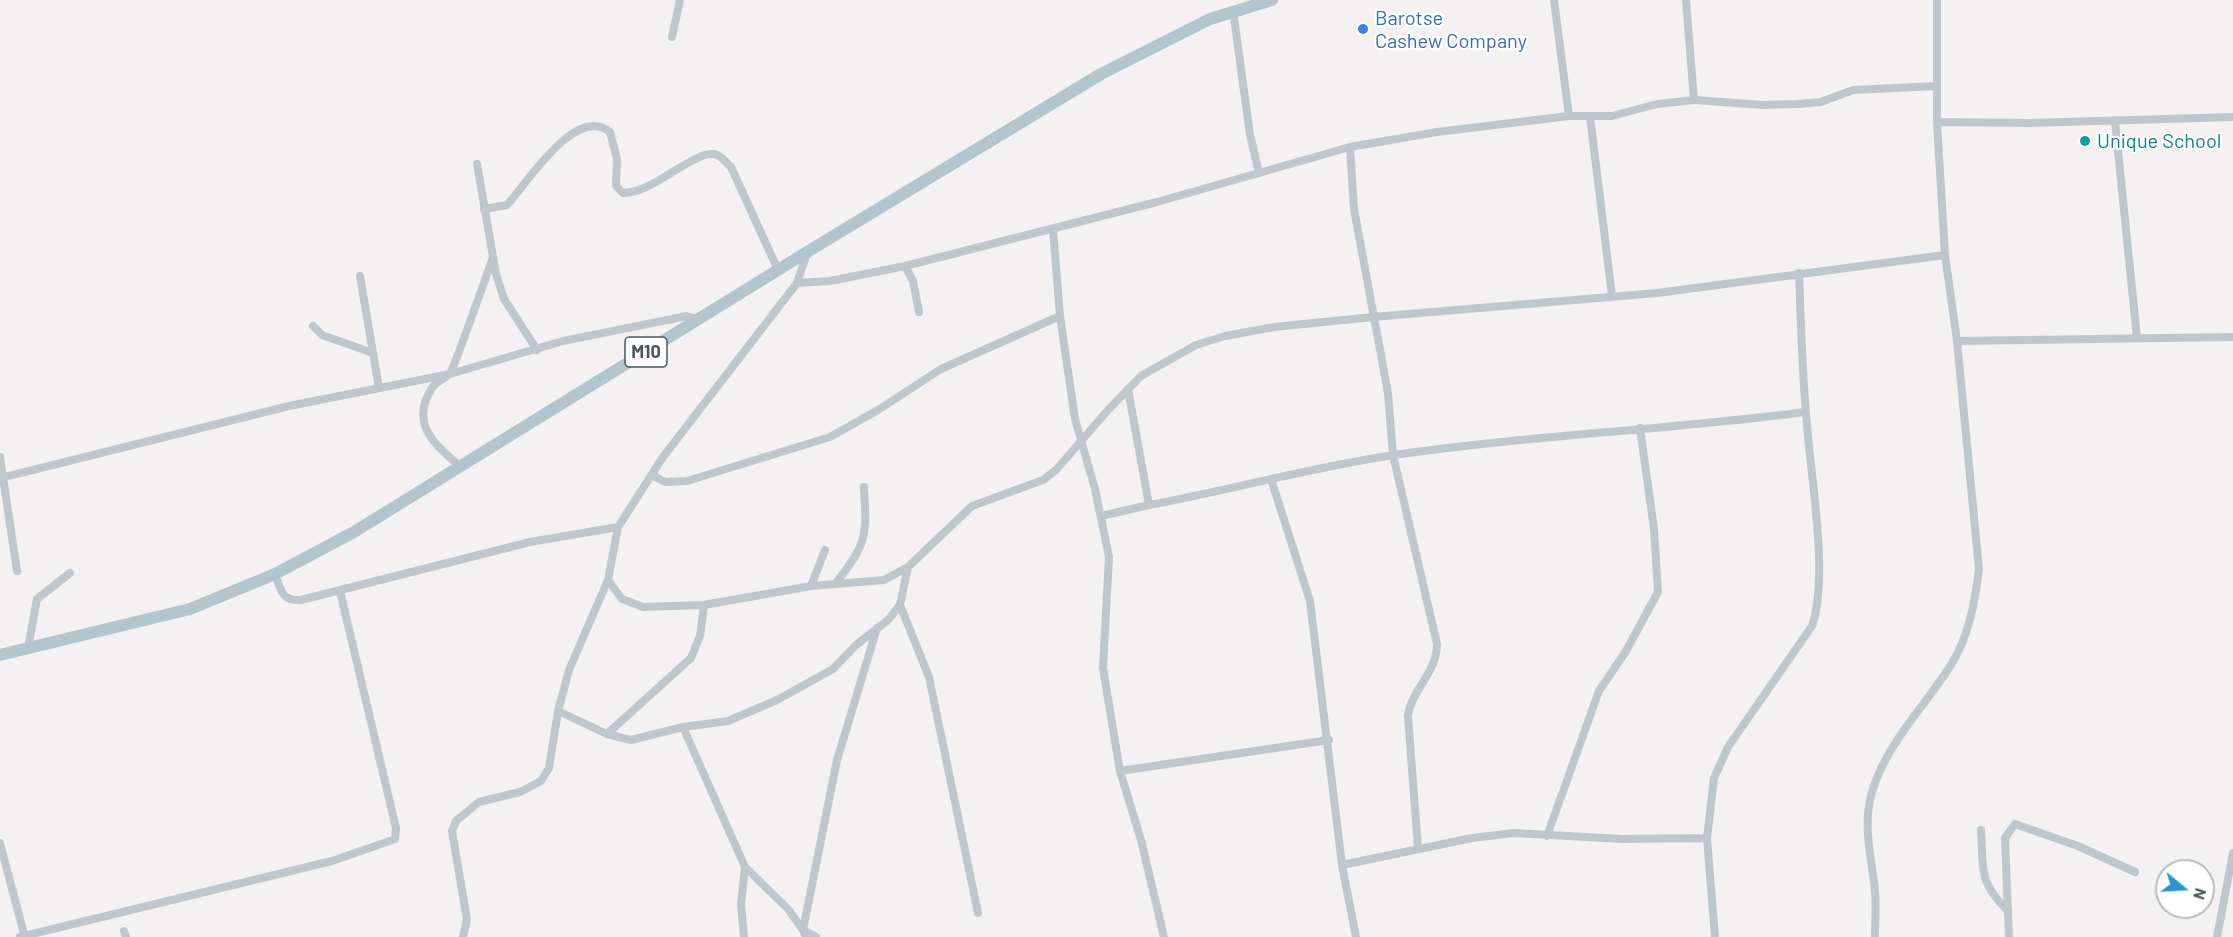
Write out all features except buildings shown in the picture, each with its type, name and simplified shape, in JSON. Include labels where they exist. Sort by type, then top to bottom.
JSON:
[{"type":"main road","name":"M10","points":[[0,654],[190,609],[275,574],[354,532],[807,252],[1101,74],[1152,47],[1233,10],[1271,0]]},
{"type":"street","points":[[672,37],[680,0]]},
{"type":"street","points":[[1554,0],[1569,116]]},
{"type":"street","points":[[1686,0],[1694,100]]},
{"type":"street","points":[[1875,937],[1875,884],[1867,849],[1867,819],[1872,793],[1884,763],[1962,644],[1975,601],[1979,569],[1957,341],[1945,255],[1938,122],[1937,0]]},
{"type":"street","points":[[1233,10],[1250,135],[1259,172]]},
{"type":"street","points":[[797,283],[830,281],[905,266],[980,245],[1053,229],[1350,147],[1437,132],[1569,116],[1612,116],[1657,104],[1694,100],[1763,105],[1798,104],[1821,102],[1853,90],[1937,86]]},
{"type":"street","points":[[1590,116],[1612,296]]},
{"type":"street","points":[[1938,122],[2115,121],[2233,117]]},
{"type":"street","points":[[2115,121],[2137,338]]},
{"type":"street","points":[[484,209],[507,205],[556,146],[586,126],[595,124],[610,132],[617,159],[616,186],[623,193],[640,192],[703,155],[717,155],[731,167],[778,270]]},
{"type":"street","points":[[1350,147],[1354,209],[1388,393],[1393,455],[1437,644],[1437,654],[1431,670],[1413,699],[1408,716],[1418,848]]},
{"type":"street","points":[[477,165],[492,260],[504,299],[537,350]]},
{"type":"street","points":[[1053,229],[1060,316],[1075,419],[1101,516],[1109,571],[1104,616],[1103,668],[1120,771],[1141,840],[1164,937]]},
{"type":"street","points":[[463,937],[467,920],[452,831],[456,821],[479,802],[520,792],[541,782],[549,768],[558,711],[569,670],[608,580],[618,527],[652,475],[797,283],[807,252]]},
{"type":"street","points":[[608,580],[622,599],[643,607],[704,605],[811,586],[884,580],[908,567],[972,506],[1043,480],[1056,470],[1141,376],[1196,345],[1225,336],[1274,327],[1373,317],[1657,293],[1945,255]]},
{"type":"street","points":[[460,466],[432,442],[427,434],[425,408],[431,390],[450,374],[492,260]]},
{"type":"street","points":[[905,266],[913,281],[919,312]]},
{"type":"street","points":[[1715,937],[1707,838],[1714,778],[1728,747],[1812,626],[1818,609],[1819,566],[1805,412],[1799,273]]},
{"type":"street","points":[[360,276],[379,388]]},
{"type":"street","points":[[1,478],[190,429],[450,374],[563,341],[687,316],[698,319]]},
{"type":"street","points":[[652,475],[665,482],[687,481],[830,437],[941,369],[1060,316]]},
{"type":"street","points":[[314,326],[322,335],[373,353]]},
{"type":"street","points":[[1957,341],[2233,337]]},
{"type":"street","points":[[1128,389],[1149,505]]},
{"type":"street","points":[[1101,516],[1393,455],[1640,429],[1712,424],[1805,412]]},
{"type":"street","points":[[1547,836],[1599,691],[1626,651],[1658,592],[1654,530],[1640,429]]},
{"type":"street","points":[[0,457],[1,478],[17,571]]},
{"type":"street","points":[[1270,479],[1310,601],[1329,740],[1342,865],[1356,937]]},
{"type":"street","points":[[836,583],[855,558],[865,536],[864,487]]},
{"type":"street","points":[[275,574],[282,596],[289,601],[301,600],[531,542],[618,527]]},
{"type":"street","points":[[811,586],[825,550]]},
{"type":"street","points":[[558,711],[607,734],[631,740],[682,727],[728,721],[821,678],[876,628],[888,620],[900,605],[908,567]]},
{"type":"street","points":[[28,648],[37,599],[70,573]]},
{"type":"street","points":[[0,843],[22,936],[332,861],[395,839],[396,828],[340,591]]},
{"type":"street","points":[[607,734],[691,658],[700,636],[704,605]]},
{"type":"street","points":[[900,605],[914,646],[929,677],[978,913]]},
{"type":"street","points":[[804,933],[837,760],[876,628]]},
{"type":"street","points":[[682,727],[745,867],[788,909],[804,933],[816,937]]},
{"type":"street","points":[[1120,771],[1329,740]]},
{"type":"street","points":[[2009,937],[2005,838],[2015,824],[2078,846],[2135,872]]},
{"type":"street","points":[[1981,830],[1984,880],[1988,890],[2008,911]]},
{"type":"street","points":[[1342,865],[1418,848],[1514,833],[1622,839],[1707,838]]},
{"type":"street","points":[[2217,937],[2233,853]]},
{"type":"street","points":[[744,937],[741,904],[745,867]]},
{"type":"place","name":"Barotse Cashew Company","points":[[1363,29]]},
{"type":"place","name":"Unique School","points":[[2085,141]]}]
